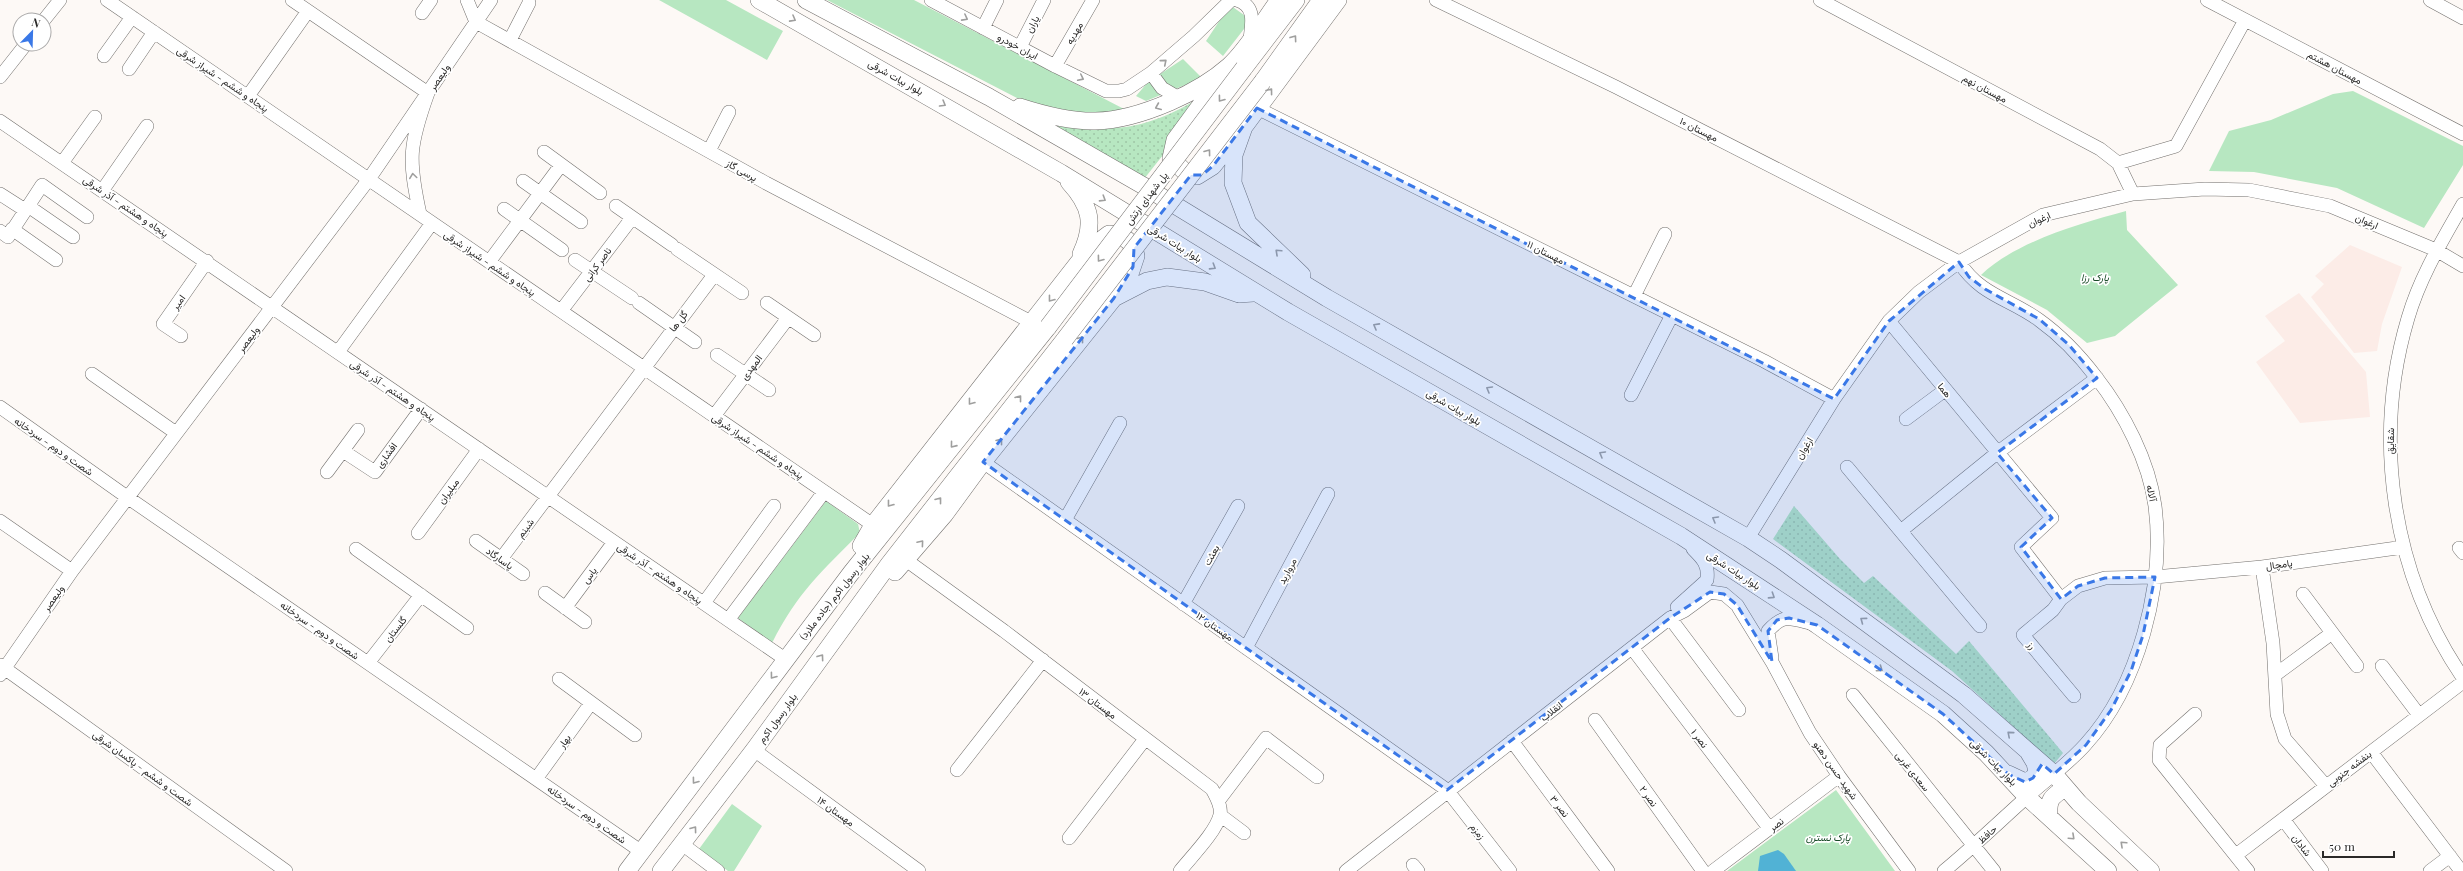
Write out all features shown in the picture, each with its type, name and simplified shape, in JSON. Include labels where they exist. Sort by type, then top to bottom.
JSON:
[{"type":"main road","name":"بلوار بیات شرقی","points":[[759,0],[1061,173],[1256,293],[1681,536],[1817,625],[1943,714],[2008,774],[2027,796],[2108,871]]},
{"type":"main road","points":[[806,0],[989,97],[1142,185],[1327,298],[1748,538],[1781,560],[1964,695],[2054,774],[2065,788],[2151,871]]},
{"type":"main road","points":[[989,97],[1051,116],[1088,122],[1124,119],[1179,98],[1237,67],[1250,39],[1279,0]]},
{"type":"main road","points":[[1296,0],[1175,140],[1171,158],[1186,173],[1197,176],[1213,166],[1244,127],[1338,0]]},
{"type":"main road","name":"بلوار رسول اکرم","points":[[661,871],[754,750],[889,564],[1065,339],[1263,81],[1321,0]]},
{"type":"main road","name":"پل شهدای ارتش","points":[[1040,325],[1237,67]]},
{"type":"main road","points":[[1244,127],[1234,155],[1233,183],[1248,224],[1327,298]]},
{"type":"main road","points":[[1061,173],[1078,192],[1090,218],[1088,239],[1075,269]]},
{"type":"main road","points":[[851,573],[856,554],[874,525],[1040,325],[1075,269],[1089,250],[1108,234],[1122,237],[1130,242],[1136,256],[1133,267],[1114,298],[983,462],[946,514],[894,573],[871,588]]},
{"type":"main road","points":[[1114,298],[1146,281],[1167,277],[1205,282],[1239,294],[1256,293]]},
{"type":"main road","name":"بلوار رسول اکرم (جاده ملارد)","points":[[627,871],[785,659],[1040,325]]},
{"type":"main road","points":[[2008,774],[2025,782],[2033,778],[2037,772],[2035,763],[2026,748]]},
{"type":"main road","points":[[2049,816],[2048,802],[2052,796],[2065,788]]},
{"type":"street","points":[[50,12],[60,0]]},
{"type":"street","name":"پنجاه و ششم - شیراز شرقی","points":[[107,0],[874,525]]},
{"type":"street","points":[[292,0],[428,93],[414,132],[410,155],[412,177],[420,214]]},
{"type":"street","points":[[422,14],[431,0]]},
{"type":"street","points":[[467,0],[476,22]]},
{"type":"street","name":"ولیعصر","points":[[2,669],[72,570],[369,179],[491,0]]},
{"type":"street","name":"ایران خودرو","points":[[931,0],[1055,66],[1106,91],[1127,88],[1151,73]]},
{"type":"street","points":[[983,28],[997,0]]},
{"type":"street","name":"یاران","points":[[1020,47],[1044,0]]},
{"type":"street","name":"مهدیه","points":[[1055,66],[1092,0]]},
{"type":"street","points":[[1179,98],[1162,88],[1151,73],[1194,36],[1230,0]]},
{"type":"street","points":[[1237,0],[1247,5],[1251,11],[1253,18],[1250,39]]},
{"type":"street","name":"مهستان ۱۰","points":[[1436,0],[1616,86],[1959,262]]},
{"type":"street","name":"مهستان نهم","points":[[1820,0],[2100,149],[2118,163],[2132,194]]},
{"type":"street","name":"مهستان هشتم","points":[[2207,0],[2463,134]]},
{"type":"street","points":[[2430,0],[2463,18]]},
{"type":"street","points":[[510,40],[529,3]]},
{"type":"street","points":[[248,96],[308,11]]},
{"type":"street","points":[[104,56],[132,18]]},
{"type":"street","points":[[2118,163],[2176,146],[2245,20]]},
{"type":"street","name":"پرسی گاز","points":[[476,22],[709,151],[1040,325]]},
{"type":"street","points":[[129,69],[154,32]]},
{"type":"street","points":[[0,77],[20,52]]},
{"type":"street","name":"مهستان ۱۱","points":[[1257,108],[1798,378],[1834,399]]},
{"type":"street","points":[[709,151],[729,112]]},
{"type":"street","points":[[62,163],[95,117]]},
{"type":"street","name":"پنجاه و هشتم - آذر شرقی","points":[[0,121],[208,261],[272,307],[785,659]]},
{"type":"street","points":[[102,191],[146,126]]},
{"type":"street","points":[[544,152],[600,194]]},
{"type":"street","points":[[489,262],[561,165]]},
{"type":"street","points":[[523,181],[581,222]]},
{"type":"street","points":[[56,260],[6,230],[26,208],[42,185],[87,217]]},
{"type":"street","name":"ارغوان","points":[[1748,538],[1834,399],[1889,321],[1919,292],[1959,262],[2043,215],[2132,194],[2227,189],[2249,190],[2289,196],[2330,206],[2436,250],[2463,266]]},
{"type":"street","points":[[0,194],[73,237]]},
{"type":"street","name":"شقایق","points":[[2463,204],[2436,250],[2420,283],[2408,317],[2392,397],[2390,450],[2391,478],[2404,547],[2423,600],[2448,652],[2463,678]]},
{"type":"street","points":[[616,206],[742,294]]},
{"type":"street","points":[[504,209],[562,250]]},
{"type":"street","name":"ناصر کرانی","points":[[561,311],[632,218]]},
{"type":"street","points":[[338,352],[432,223]]},
{"type":"street","points":[[1634,296],[1665,234]]},
{"type":"street","points":[[575,260],[695,342]]},
{"type":"street","name":"امیر","points":[[182,336],[162,324],[208,261]]},
{"type":"street","name":"آلاله","points":[[1959,262],[1969,278],[1984,289],[2039,319],[2069,346],[2097,378],[2137,445],[2149,477],[2155,505],[2157,528],[2155,577],[2143,635],[2131,671],[2111,710],[2086,745],[2054,774]]},
{"type":"street","name":"گل ها","points":[[548,496],[714,274]]},
{"type":"street","points":[[767,303],[814,335]]},
{"type":"street","points":[[1631,395],[1672,315]]},
{"type":"street","name":"المهدی","points":[[714,416],[788,318]]},
{"type":"street","name":"هما","points":[[1893,326],[2052,518],[2021,547],[2061,599]]},
{"type":"street","points":[[717,355],[769,390]]},
{"type":"street","points":[[92,374],[176,433]]},
{"type":"street","points":[[1902,530],[1997,453],[2097,378]]},
{"type":"street","points":[[1906,419],[1945,390]]},
{"type":"street","name":"شصت و دوم - سردخانه","points":[[0,407],[127,497],[642,852]]},
{"type":"street","name":"افشاری","points":[[343,451],[375,472],[421,409]]},
{"type":"street","points":[[1065,520],[1120,423]]},
{"type":"street","points":[[327,472],[358,430]]},
{"type":"street","name":"مبلیران","points":[[418,533],[479,449]]},
{"type":"street","name":"مهستان ۱۲","points":[[983,462],[1447,790]]},
{"type":"street","points":[[1847,467],[1902,530],[1980,626]]},
{"type":"street","points":[[728,620],[824,492]]},
{"type":"street","name":"مروارید","points":[[1246,648],[1328,494]]},
{"type":"street","name":"شبنم","points":[[501,559],[548,496]]},
{"type":"street","points":[[704,603],[774,506]]},
{"type":"street","name":"بعثت","points":[[1183,604],[1238,506]]},
{"type":"street","points":[[0,520],[72,570]]},
{"type":"street","name":"انقلاب","points":[[1346,871],[1447,790],[1670,618],[1671,612],[1707,580],[1708,571],[1705,561],[1681,536]]},
{"type":"street","name":"پاسارگاد","points":[[476,541],[523,574]]},
{"type":"street","name":"یاس","points":[[565,608],[614,542]]},
{"type":"street","name":"پامچال","points":[[2155,577],[2262,567],[2404,547]]},
{"type":"street","points":[[356,549],[467,628]]},
{"type":"street","name":"مهستان ۱۳","points":[[906,560],[1043,660],[1212,789],[1218,800]]},
{"type":"street","points":[[2262,567],[2273,644],[2277,714],[2285,739],[2326,786]]},
{"type":"street","name":"رز","points":[[2074,696],[2023,635],[2053,610],[2061,599],[2078,586],[2105,578],[2155,577]]},
{"type":"street","name":"شهید حسن دهنو","points":[[1670,618],[1684,611],[1710,592],[1724,594],[1737,605],[1772,662],[1810,733],[1839,776],[1909,871]]},
{"type":"street","points":[[545,593],[585,622]]},
{"type":"street","points":[[2303,594],[2357,666]]},
{"type":"street","name":"گلستان","points":[[368,663],[422,595]]},
{"type":"street","points":[[1670,618],[1739,710]]},
{"type":"street","points":[[1772,662],[1768,631],[1778,620],[1789,618],[1817,625]]},
{"type":"street","points":[[2275,675],[2332,633]]},
{"type":"street","name":"نصر ۱","points":[[1632,648],[1769,828]]},
{"type":"street","points":[[957,770],[1043,660]]},
{"type":"street","points":[[2382,666],[2419,716]]},
{"type":"street","name":"شصت و ششم - پاکسان شرقی","points":[[2,669],[286,871]]},
{"type":"street","points":[[559,679],[635,735]]},
{"type":"street","name":"بنفشه جنوبی","points":[[2236,855],[2463,682]]},
{"type":"street","name":"سعدی غربی","points":[[1853,695],[1994,871]]},
{"type":"street","name":"بهار","points":[[536,779],[591,703]]},
{"type":"street","points":[[2195,714],[2160,745],[2159,760],[2248,871]]},
{"type":"street","name":"نصر ۲","points":[[1595,720],[1703,871]]},
{"type":"street","points":[[1180,871],[1212,830],[1220,815],[1218,800],[1266,738],[1317,777]]},
{"type":"street","points":[[1069,838],[1145,739]]},
{"type":"street","name":"نصر ۳","points":[[1512,741],[1608,871]]},
{"type":"street","name":"مهستان ۱۴","points":[[754,750],[919,871]]},
{"type":"street","points":[[2371,752],[2461,871]]},
{"type":"street","name":"حافظ","points":[[1944,871],[1974,846],[2027,796],[2054,774]]},
{"type":"street","name":"نصر","points":[[1713,871],[1839,776]]},
{"type":"street","name":"زمزم","points":[[1447,790],[1510,871]]},
{"type":"street","points":[[1220,815],[1244,833]]},
{"type":"street","name":"شادان","points":[[2283,819],[2322,871]]},
{"type":"street","points":[[682,844],[718,871]]},
{"type":"street","points":[[2430,871],[2450,856]]},
{"type":"highlighted area","points":[[1257,108],[1834,399],[1889,321],[1959,262],[1969,277],[1985,289],[2039,319],[2069,345],[2097,378],[1997,453],[2052,518],[2021,547],[2061,599],[2078,586],[2105,578],[2155,577],[2143,635],[2131,671],[2111,710],[2086,745],[2054,774],[2042,764],[2033,778],[2025,782],[2008,774],[1943,714],[1817,625],[1789,618],[1777,620],[1768,631],[1772,662],[1737,605],[1724,594],[1710,592],[1670,618],[1447,790],[983,462],[1114,298],[1133,267],[1134,248],[1191,175],[1202,175],[1213,166]]},
{"type":"shaded area","points":[[2350,245],[2402,267],[2382,324],[2377,351],[2354,353],[2311,297],[2324,284],[2315,276]]},
{"type":"shaded area","points":[[2299,293],[2366,372],[2370,417],[2300,423],[2256,362],[2285,341],[2265,316]]},
{"type":"green space","points":[[659,0],[726,0],[783,31],[767,60]]},
{"type":"green space","points":[[827,0],[914,0],[1124,109],[1125,113],[1062,112],[1019,99]]},
{"type":"green space","points":[[1230,5],[1251,20],[1223,56],[1206,41]]},
{"type":"green space","points":[[1183,59],[1202,78],[1146,101],[1136,96],[1148,82]]},
{"type":"green space","points":[[2353,91],[2463,146],[2463,165],[2424,228],[2337,188],[2254,172],[2209,171],[2229,131],[2271,120],[2333,94]]},
{"type":"green space","points":[[1203,96],[1167,150],[1144,179],[1052,123],[1101,128],[1133,126],[1169,114]]},
{"type":"green space","name":"پارک رزا","points":[[2126,211],[2127,230],[2178,285],[2115,336],[2087,343],[2047,310],[1981,275],[1995,263],[2030,243],[2089,221]]},
{"type":"green space","points":[[826,501],[858,524],[860,533],[822,571],[801,596],[772,643],[738,618]]},
{"type":"green space","points":[[1794,506],[1840,559],[1864,583],[1873,576],[1956,654],[1969,641],[2063,753],[2054,764],[1952,671],[1773,539]]},
{"type":"green space","name":"پارک نسترن","points":[[1836,790],[1895,871],[1727,871]]},
{"type":"green space","points":[[732,804],[762,826],[734,871],[728,871],[699,849]]},
{"type":"water","points":[[1778,850],[1784,854],[1796,871],[1758,871],[1760,856]]}]
